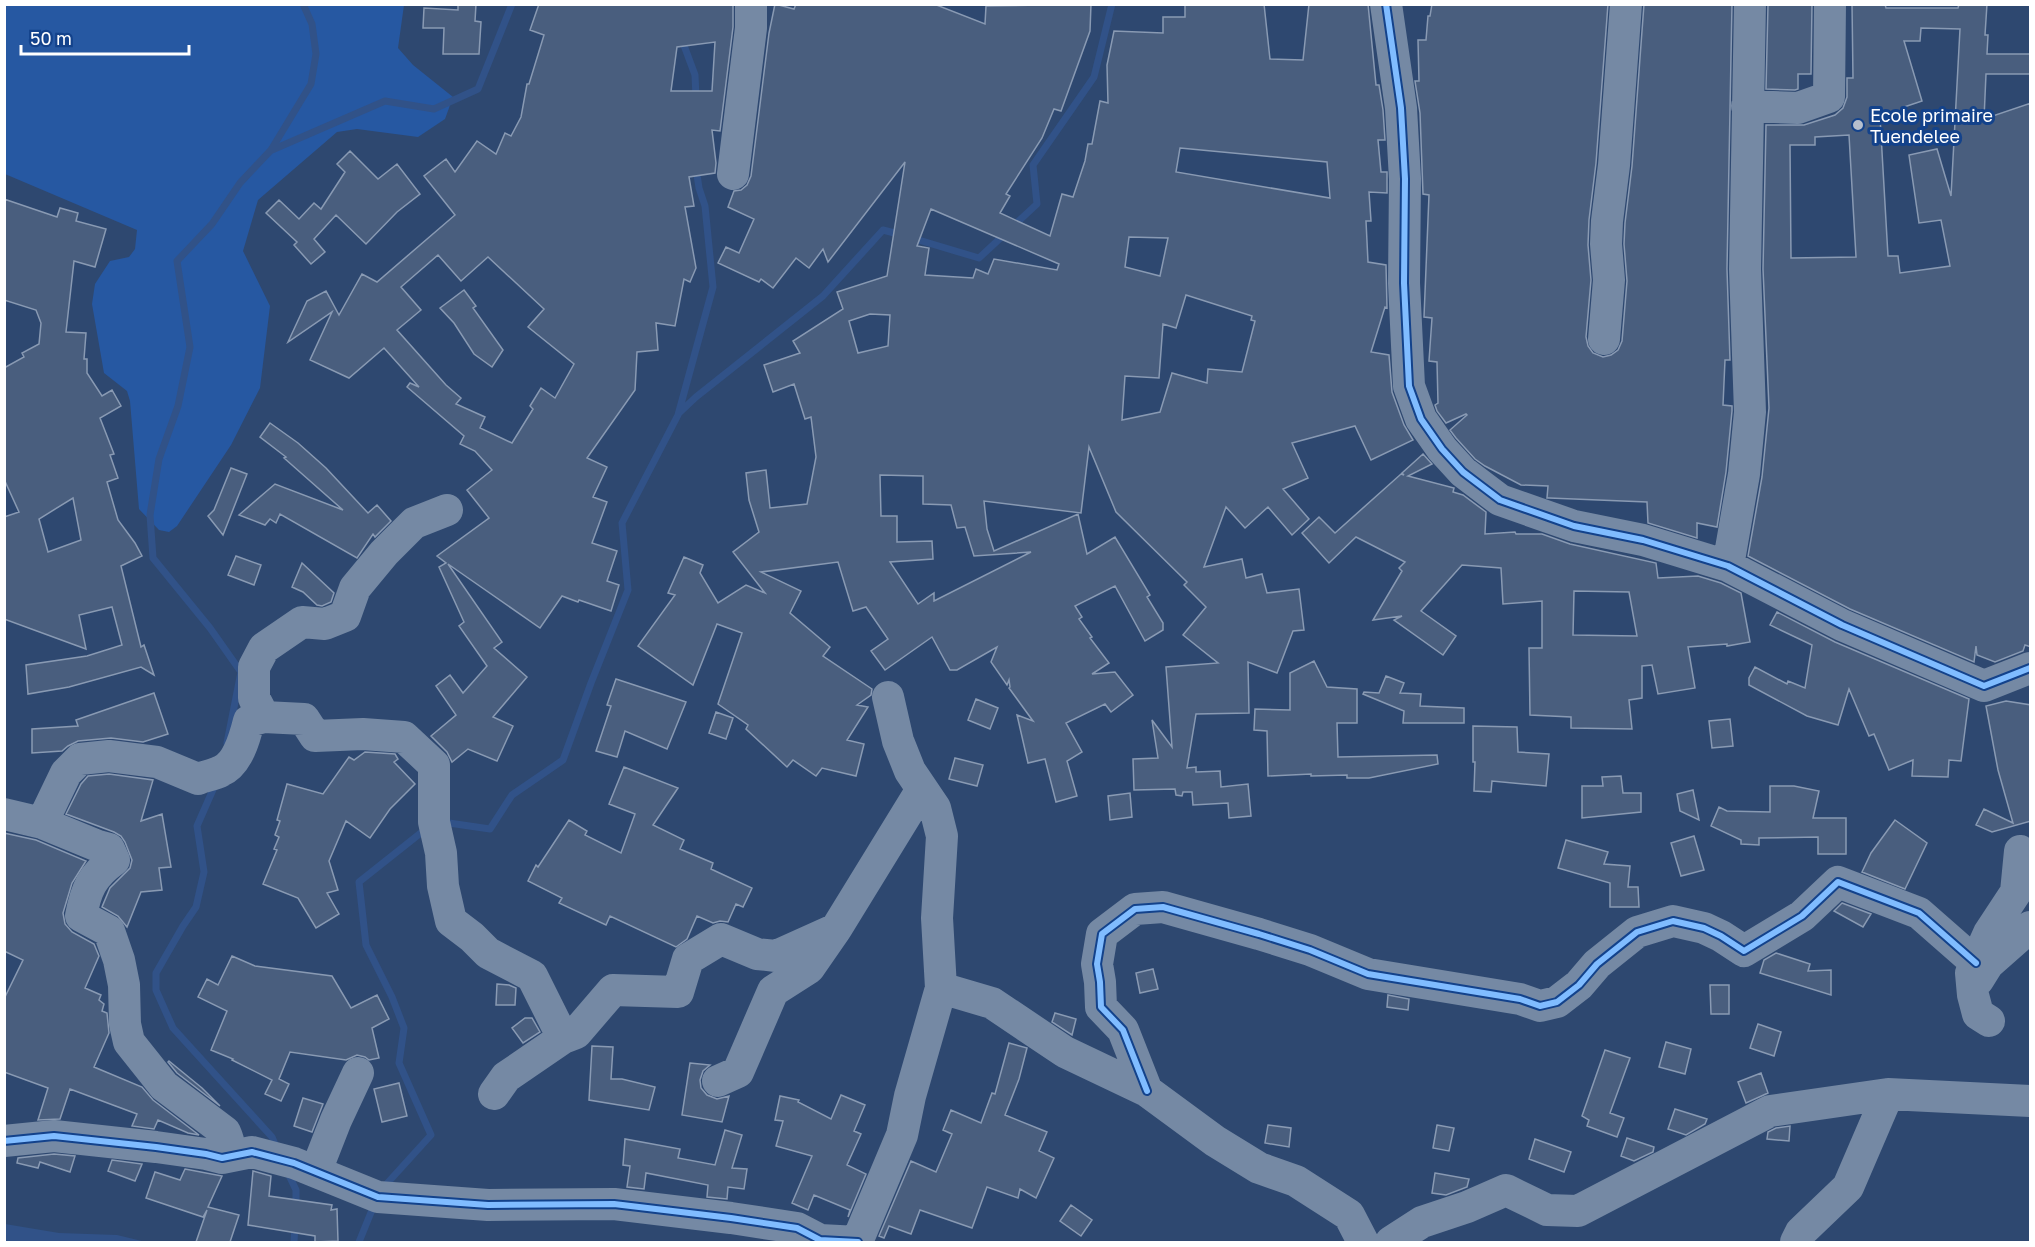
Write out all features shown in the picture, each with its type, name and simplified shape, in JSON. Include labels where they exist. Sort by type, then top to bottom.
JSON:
[{"type":"street","points":[[733,174],[751,28],[751,4]]},
{"type":"street","points":[[1386,4],[1401,108],[1405,179],[1404,283],[1409,386],[1421,419],[1463,472],[1500,500],[1574,526],[1643,540],[1728,566],[1842,625],[1984,686],[2031,668]]},
{"type":"street","points":[[1604,339],[1609,280],[1607,221],[1614,165],[1626,4]]},
{"type":"street","points":[[1728,566],[1744,474],[1750,412],[1745,269],[1746,106],[1750,4]]},
{"type":"street","points":[[1746,106],[1798,108],[1828,97],[1830,4]]},
{"type":"street","points":[[264,717],[254,698],[254,667],[264,648],[302,622],[325,624],[345,616],[355,588],[414,523],[447,510]]},
{"type":"street","points":[[4,1141],[54,1136],[166,1148],[222,1158],[252,1152],[292,1163],[378,1197],[488,1204],[614,1204],[797,1228],[820,1240],[857,1242],[902,1135],[910,1096],[941,988],[937,918],[942,836],[935,808],[910,771],[898,741],[888,697]]},
{"type":"street","points":[[42,824],[66,773],[80,759],[109,756],[157,762],[198,779],[221,771],[228,765],[243,746],[249,721],[264,717],[304,719],[315,736],[363,734],[404,737],[434,765],[434,822],[441,853],[443,886],[451,921],[488,953],[532,976],[563,1038]]},
{"type":"street","points":[[718,1081],[738,1072],[773,991],[809,968],[922,789]]},
{"type":"street","points":[[4,814],[42,824],[109,849],[114,860],[97,873],[84,902],[81,916],[109,931],[119,960],[124,985],[125,1024],[129,1042],[164,1086],[225,1132],[230,1142],[228,1152],[222,1158]]},
{"type":"street","points":[[1989,1021],[1978,1014],[1974,975],[1989,933],[2016,892],[2020,851]]},
{"type":"street","points":[[1147,1091],[1123,1030],[1101,1007],[1097,964],[1102,934],[1135,909],[1163,907],[1310,950],[1368,974],[1520,999],[1540,1006],[1557,1002],[1579,985],[1597,964],[1637,932],[1673,921],[1704,928],[1744,951],[1802,916],[1838,882],[1919,913],[1974,975]]},
{"type":"street","points":[[1974,975],[2031,927]]},
{"type":"street","points":[[494,1094],[506,1077],[563,1038],[576,1033],[613,990],[678,992],[688,959],[721,939],[757,954],[776,956],[836,928]]},
{"type":"street","points":[[941,988],[992,1004],[1065,1052],[1147,1091],[1215,1142],[1259,1168],[1296,1181],[1349,1215],[1363,1242]]},
{"type":"street","points":[[292,1163],[322,1159],[325,1146],[358,1073]]},
{"type":"street","points":[[1391,1242],[1422,1222],[1467,1208],[1506,1190],[1547,1210],[1578,1212],[1770,1111],[1888,1094],[2031,1101]]},
{"type":"street","points":[[1796,1242],[1801,1232],[1848,1186],[1888,1094]]},
{"type":"shaded area","points":[[4,5],[404,5],[398,48],[413,65],[453,97],[445,119],[418,137],[357,129],[337,132],[258,200],[243,251],[270,306],[260,388],[231,445],[177,526],[169,532],[159,530],[139,509],[130,401],[127,391],[104,373],[92,304],[95,284],[110,261],[129,257],[135,249],[137,230],[5,174]]},
{"type":"shaded area","points":[[5,1224],[59,1233],[117,1235],[146,1242],[5,1242]]},
{"type":"building","points":[[458,4],[476,4],[475,21],[481,22],[479,54],[443,54],[444,28],[423,28],[424,8],[458,10]]},
{"type":"building","points":[[539,4],[733,4],[733,27],[720,131],[712,130],[715,173],[689,177],[694,206],[685,207],[696,268],[690,282],[684,279],[675,326],[656,323],[658,350],[637,352],[635,390],[587,458],[607,467],[593,497],[607,502],[592,543],[617,551],[607,581],[619,585],[611,611],[562,596],[540,628],[448,564],[502,642],[494,648],[527,677],[493,717],[513,726],[497,761],[468,749],[452,762],[447,752],[431,736],[456,715],[436,686],[450,675],[463,693],[487,666],[459,626],[464,622],[439,567],[446,563],[437,556],[489,518],[467,490],[492,470],[475,451],[460,444],[464,436],[407,387],[410,383],[419,387],[384,348],[349,378],[310,360],[332,312],[288,342],[307,301],[326,291],[339,315],[362,274],[377,282],[455,215],[424,176],[446,159],[455,172],[477,141],[496,154],[505,133],[511,136],[521,117],[527,84],[529,84],[544,35],[530,30]],"holes":[[[715,42],[712,91],[671,91],[677,47]],[[438,255],[461,281],[488,257],[544,309],[528,327],[574,364],[555,398],[541,388],[530,406],[533,409],[512,443],[480,428],[485,417],[456,404],[461,398],[446,385],[397,330],[421,310],[401,287]]]},
{"type":"building","points":[[775,4],[794,9],[796,4],[934,4],[985,24],[986,6],[1091,4],[1090,31],[1061,111],[1054,109],[1042,138],[1006,194],[1010,196],[1000,213],[1050,236],[1062,194],[1073,197],[1088,144],[1092,144],[1100,101],[1108,103],[1107,65],[1114,31],[1163,33],[1163,17],[1185,17],[1185,4],[1264,4],[1270,59],[1303,60],[1309,4],[1368,4],[1376,85],[1379,85],[1383,110],[1385,140],[1378,140],[1381,172],[1387,172],[1387,193],[1369,192],[1371,221],[1366,221],[1368,262],[1386,265],[1387,308],[1385,307],[1371,352],[1389,355],[1392,392],[1404,425],[1413,440],[1371,460],[1355,426],[1292,443],[1308,478],[1283,489],[1309,519],[1292,535],[1268,507],[1245,528],[1226,507],[1204,567],[1242,559],[1246,578],[1262,574],[1267,593],[1299,589],[1304,630],[1293,631],[1277,673],[1248,662],[1249,713],[1196,714],[1187,768],[1196,767],[1196,772],[1220,771],[1221,787],[1248,784],[1251,816],[1229,818],[1228,803],[1193,805],[1192,792],[1183,792],[1182,796],[1176,795],[1175,789],[1134,790],[1133,759],[1158,758],[1152,720],[1172,747],[1166,667],[1218,663],[1183,635],[1206,607],[1184,585],[1187,582],[1116,512],[1089,447],[1081,513],[984,501],[987,529],[994,551],[1078,514],[1087,554],[1115,537],[1150,595],[1147,597],[1163,623],[1163,630],[1145,641],[1115,586],[1075,606],[1082,617],[1079,619],[1092,637],[1090,638],[1109,663],[1092,674],[1115,672],[1133,695],[1111,712],[1105,704],[1066,723],[1082,752],[1067,761],[1077,796],[1056,802],[1045,759],[1028,763],[1017,715],[1033,721],[1009,688],[1009,680],[1007,685],[991,662],[997,647],[957,670],[950,670],[932,637],[885,670],[871,651],[888,639],[866,607],[853,611],[838,562],[761,572],[801,591],[790,613],[830,647],[823,656],[872,689],[871,695],[857,705],[868,707],[847,740],[864,744],[856,776],[822,768],[816,776],[793,760],[787,767],[746,729],[748,725],[718,704],[742,633],[717,624],[693,685],[638,646],[675,595],[668,593],[684,557],[703,565],[700,573],[718,603],[746,585],[765,593],[733,552],[759,532],[749,500],[746,473],[766,470],[770,508],[807,504],[816,457],[811,417],[805,419],[794,384],[773,392],[764,365],[800,353],[793,341],[843,309],[837,292],[887,276],[905,162],[828,262],[823,249],[809,268],[796,258],[773,288],[761,279],[759,282],[718,263],[726,247],[739,253],[754,219],[728,207],[734,191],[741,190],[747,185],[751,176],[769,33]],"holes":[[[1180,148],[1327,162],[1330,198],[1176,172]],[[931,209],[1059,264],[1057,270],[994,259],[988,274],[976,269],[973,278],[925,275],[929,248],[917,246]],[[1129,237],[1168,238],[1160,276],[1125,267]],[[1186,295],[1252,316],[1251,320],[1255,321],[1242,372],[1208,369],[1207,383],[1172,373],[1160,412],[1122,420],[1125,376],[1159,378],[1163,324],[1176,328]],[[870,314],[890,315],[888,346],[858,353],[849,321]],[[880,475],[923,476],[923,504],[951,505],[957,528],[965,527],[974,556],[1031,552],[934,601],[934,593],[918,604],[890,562],[933,559],[932,541],[897,542],[897,516],[881,516]]]},
{"type":"building","points":[[1432,4],[1608,4],[1596,163],[1589,220],[1588,245],[1591,280],[1586,337],[1593,353],[1603,357],[1618,350],[1622,341],[1627,281],[1625,223],[1632,166],[1644,4],[1732,4],[1727,269],[1730,360],[1725,360],[1723,405],[1732,406],[1732,411],[1726,472],[1717,527],[1697,523],[1697,538],[1648,523],[1647,502],[1547,498],[1548,486],[1521,485],[1475,459],[1450,430],[1466,414],[1446,423],[1437,411],[1435,405],[1438,403],[1437,362],[1429,361],[1432,318],[1424,317],[1429,195],[1423,194],[1420,113],[1415,81],[1419,81],[1418,40],[1426,40],[1428,16],[1430,16]]},
{"type":"building","points":[[1812,4],[1811,74],[1798,74],[1798,89],[1795,90],[1766,89],[1768,5]]},
{"type":"building","points":[[1852,4],[1885,4],[1886,8],[1958,8],[1959,4],[1987,4],[1985,35],[1988,35],[1987,54],[2031,54],[2031,74],[1986,74],[1984,119],[2031,103],[2031,647],[2025,645],[2023,651],[1995,662],[1977,655],[1976,646],[1974,662],[1850,609],[1748,556],[1762,477],[1769,408],[1763,269],[1766,125],[1804,125],[1835,115],[1843,108],[1847,97],[1847,78],[1853,78]],"holes":[[[1921,28],[1960,29],[1951,196],[1937,149],[1909,155],[1919,223],[1941,220],[1950,266],[1900,273],[1898,256],[1888,256],[1880,117],[1905,114],[1904,107],[1922,101],[1904,41],[1920,41]],[[1849,135],[1856,257],[1791,258],[1790,145],[1815,145],[1815,137]]]},
{"type":"building","points":[[350,151],[378,179],[397,164],[420,194],[397,212],[366,244],[336,215],[314,239],[325,252],[311,264],[294,245],[297,242],[266,213],[279,200],[299,219],[314,203],[321,209],[345,172],[337,164]]},
{"type":"building","points":[[4,199],[57,217],[60,208],[78,213],[76,221],[106,229],[95,267],[74,261],[66,332],[86,333],[84,359],[87,359],[87,373],[102,396],[112,390],[121,406],[100,418],[114,454],[110,455],[118,478],[107,482],[118,520],[142,556],[121,566],[141,647],[144,645],[154,675],[141,667],[69,687],[28,694],[26,665],[87,656],[122,645],[112,607],[79,615],[86,649],[4,619],[4,517],[19,512],[4,479],[4,368],[24,357],[22,353],[39,344],[41,323],[36,310],[4,300]],"holes":[[[73,498],[81,540],[48,552],[39,519]]]},
{"type":"building","points":[[464,290],[476,306],[473,308],[503,350],[492,367],[474,354],[454,323],[440,308]]},
{"type":"building","points":[[270,423],[298,443],[326,468],[368,513],[377,505],[391,521],[375,537],[373,534],[357,558],[280,514],[276,523],[270,519],[265,525],[239,515],[275,484],[343,510],[284,458],[286,457],[260,437]]},
{"type":"building","points":[[1423,454],[1432,464],[1408,476],[1454,488],[1453,492],[1463,495],[1486,512],[1485,534],[1515,532],[1516,534],[1542,534],[1570,544],[1656,563],[1658,578],[1698,576],[1721,583],[1741,593],[1750,642],[1727,646],[1727,644],[1688,647],[1695,688],[1658,694],[1652,665],[1642,666],[1642,698],[1629,700],[1632,729],[1571,728],[1571,717],[1530,715],[1529,648],[1542,648],[1542,601],[1503,604],[1501,568],[1462,565],[1421,611],[1456,636],[1443,655],[1394,620],[1402,616],[1373,620],[1402,571],[1399,568],[1405,562],[1356,537],[1329,563],[1302,533],[1319,517],[1335,533],[1401,474],[1404,475],[1402,473]],"holes":[[[1574,591],[1629,592],[1637,636],[1573,635]]]},
{"type":"building","points":[[231,468],[247,474],[223,535],[208,516],[214,510]]},
{"type":"building","points":[[236,556],[261,565],[254,585],[228,575]]},
{"type":"building","points":[[302,563],[334,593],[331,602],[322,606],[317,605],[303,592],[292,587]]},
{"type":"building","points":[[1777,612],[1835,642],[1969,699],[1961,761],[1949,760],[1948,777],[1912,776],[1913,760],[1889,770],[1874,734],[1869,736],[1849,689],[1838,725],[1807,716],[1749,685],[1749,678],[1755,667],[1787,684],[1788,681],[1805,688],[1812,645],[1770,625]]},
{"type":"building","points":[[1314,661],[1327,687],[1357,689],[1357,723],[1337,723],[1338,757],[1437,755],[1438,764],[1369,778],[1347,778],[1347,775],[1311,776],[1311,774],[1268,776],[1267,731],[1254,730],[1255,709],[1290,710],[1290,673]]},
{"type":"building","points":[[1386,676],[1404,683],[1400,693],[1421,694],[1420,706],[1464,708],[1464,723],[1403,723],[1404,711],[1363,694],[1364,692],[1379,693]]},
{"type":"building","points":[[616,679],[686,702],[667,749],[625,731],[617,757],[596,751],[611,706],[607,705]]},
{"type":"building","points":[[154,693],[168,734],[143,742],[111,738],[78,741],[62,751],[32,753],[32,729],[78,726],[76,720]]},
{"type":"building","points":[[976,699],[998,708],[990,729],[968,720]]},
{"type":"building","points":[[2006,701],[2031,705],[2031,821],[1992,832],[1976,825],[1984,809],[2013,823],[1998,770],[1986,706]]},
{"type":"building","points":[[716,712],[733,718],[726,739],[709,733]]},
{"type":"building","points":[[1730,719],[1733,746],[1712,748],[1709,721]]},
{"type":"building","points":[[1473,726],[1517,727],[1518,752],[1549,754],[1546,786],[1492,781],[1491,792],[1474,791]]},
{"type":"building","points":[[365,752],[395,754],[398,759],[394,762],[415,784],[390,809],[370,838],[346,821],[329,861],[338,890],[327,893],[339,914],[316,928],[298,898],[263,884],[277,850],[274,849],[279,837],[275,835],[280,821],[277,820],[287,784],[323,794],[349,757],[354,760]]},
{"type":"building","points":[[955,758],[983,765],[977,786],[949,779]]},
{"type":"building","points":[[624,767],[678,788],[653,825],[684,840],[680,849],[713,863],[711,869],[752,888],[743,907],[736,904],[728,922],[713,923],[697,916],[687,939],[676,947],[610,916],[606,925],[559,903],[562,898],[528,881],[536,865],[538,867],[569,820],[587,831],[585,835],[621,853],[635,814],[609,804]]},
{"type":"building","points":[[109,774],[153,780],[141,821],[162,814],[171,867],[159,868],[162,890],[141,892],[127,927],[118,916],[102,907],[110,888],[130,868],[132,860],[125,842],[114,832],[66,814],[81,784],[88,776]]},
{"type":"building","points":[[1621,776],[1623,793],[1641,793],[1641,812],[1582,818],[1582,786],[1603,786],[1602,777]]},
{"type":"building","points":[[1770,786],[1794,786],[1819,791],[1813,818],[1846,818],[1846,854],[1818,854],[1818,837],[1759,838],[1759,845],[1741,844],[1741,840],[1711,826],[1719,807],[1727,811],[1770,812]]},
{"type":"building","points":[[1693,790],[1699,820],[1680,811],[1677,794]]},
{"type":"building","points":[[1130,793],[1132,817],[1110,820],[1108,796]]},
{"type":"building","points":[[1895,820],[1927,843],[1905,889],[1862,872],[1871,853]]},
{"type":"building","points":[[4,833],[36,840],[86,861],[72,883],[63,913],[65,924],[72,932],[94,944],[99,956],[85,988],[101,995],[99,1000],[104,1004],[102,1011],[107,1013],[109,1033],[94,1067],[142,1087],[153,1100],[199,1135],[188,1133],[158,1120],[154,1129],[132,1126],[137,1114],[70,1089],[60,1119],[38,1120],[48,1088],[4,1072],[4,999],[23,960],[4,951]]},
{"type":"building","points":[[1694,836],[1704,870],[1681,876],[1671,843]]},
{"type":"building","points":[[1566,840],[1608,852],[1604,864],[1630,866],[1628,887],[1638,887],[1639,907],[1610,907],[1610,883],[1558,868]]},
{"type":"building","points":[[1842,903],[1871,914],[1863,927],[1834,911]]},
{"type":"building","points":[[1776,953],[1810,964],[1808,971],[1831,970],[1831,995],[1760,973],[1764,960]]},
{"type":"building","points":[[232,956],[255,966],[332,976],[351,1008],[377,995],[389,1019],[372,1028],[379,1058],[369,1060],[357,1055],[346,1060],[290,1052],[279,1079],[289,1084],[281,1101],[265,1094],[272,1080],[211,1050],[227,1011],[198,997],[207,979],[218,985]]},
{"type":"building","points":[[1153,969],[1158,989],[1140,993],[1136,973]]},
{"type":"building","points":[[497,984],[516,988],[515,1005],[496,1005]]},
{"type":"building","points":[[1710,985],[1729,985],[1729,1014],[1711,1014]]},
{"type":"building","points":[[1388,995],[1409,999],[1408,1010],[1387,1007]]},
{"type":"building","points":[[1055,1013],[1076,1019],[1072,1035],[1052,1022]]},
{"type":"building","points":[[525,1018],[532,1018],[540,1032],[523,1043],[512,1028]]},
{"type":"building","points":[[1758,1024],[1781,1032],[1774,1056],[1750,1048]]},
{"type":"building","points":[[1666,1042],[1691,1049],[1685,1074],[1659,1067]]},
{"type":"building","points":[[1009,1043],[1027,1048],[1019,1079],[1005,1115],[1047,1132],[1039,1151],[1054,1158],[1036,1198],[1020,1189],[1018,1198],[987,1187],[972,1228],[920,1210],[911,1234],[889,1226],[884,1238],[879,1236],[911,1161],[936,1172],[952,1134],[943,1130],[951,1110],[981,1123],[992,1093],[995,1094]]},
{"type":"building","points":[[592,1046],[613,1047],[611,1079],[622,1079],[655,1087],[649,1110],[589,1100]]},
{"type":"building","points":[[1605,1050],[1630,1058],[1610,1113],[1624,1118],[1617,1137],[1587,1126],[1589,1120],[1582,1116]]},
{"type":"building","points":[[169,1061],[202,1088],[220,1106],[177,1073]]},
{"type":"building","points":[[690,1063],[710,1065],[703,1071],[700,1080],[701,1088],[707,1095],[717,1099],[729,1096],[722,1122],[682,1115]]},
{"type":"building","points":[[1761,1073],[1768,1093],[1746,1103],[1738,1082]]},
{"type":"building","points":[[399,1083],[407,1116],[382,1122],[374,1089]]},
{"type":"building","points":[[841,1095],[865,1105],[854,1131],[861,1134],[847,1165],[866,1174],[848,1217],[850,1210],[814,1195],[808,1210],[792,1203],[812,1156],[776,1146],[783,1121],[775,1120],[780,1096],[799,1100],[798,1102],[831,1119]]},
{"type":"building","points":[[303,1098],[323,1104],[312,1132],[294,1126]]},
{"type":"building","points":[[1675,1109],[1707,1119],[1705,1124],[1686,1135],[1668,1129]]},
{"type":"building","points":[[1268,1125],[1291,1128],[1289,1147],[1265,1143]]},
{"type":"building","points":[[1437,1125],[1454,1128],[1449,1151],[1433,1148]]},
{"type":"building","points":[[1790,1126],[1789,1141],[1767,1139],[1768,1132]]},
{"type":"building","points":[[725,1130],[742,1135],[732,1168],[747,1169],[744,1189],[728,1187],[727,1199],[707,1197],[708,1185],[646,1173],[644,1189],[627,1187],[630,1166],[623,1165],[625,1139],[680,1149],[678,1158],[715,1165]]},
{"type":"building","points":[[1627,1138],[1654,1147],[1653,1152],[1634,1161],[1621,1156]]},
{"type":"building","points":[[1535,1139],[1571,1152],[1564,1172],[1529,1159]]},
{"type":"building","points":[[54,1154],[75,1156],[70,1172],[40,1162],[38,1168],[17,1163],[18,1158]]},
{"type":"building","points":[[112,1160],[142,1164],[135,1181],[108,1171]]},
{"type":"building","points":[[185,1169],[222,1176],[208,1207],[239,1215],[230,1242],[196,1242],[207,1210],[203,1217],[146,1198],[155,1172],[180,1180]]},
{"type":"building","points":[[253,1171],[271,1176],[269,1196],[332,1205],[331,1210],[337,1209],[338,1241],[315,1242],[315,1236],[248,1225]]},
{"type":"building","points":[[1435,1173],[1469,1179],[1467,1187],[1446,1195],[1432,1193]]},
{"type":"building","points":[[1071,1205],[1092,1220],[1081,1236],[1060,1221]]},
{"type":"waterway","points":[[227,743],[241,672],[210,628],[153,558],[150,515],[159,459],[178,406],[190,347],[177,261],[212,224],[240,183],[271,150],[311,84],[316,54],[312,24],[303,4]]},
{"type":"waterway","points":[[272,150],[385,101],[434,109],[478,89],[512,4]]},
{"type":"waterway","points":[[912,238],[979,258],[1037,204],[1033,165],[1094,77],[1112,4]]},
{"type":"waterway","points":[[682,40],[695,75],[696,98]]},
{"type":"waterway","points":[[442,822],[490,829],[512,795],[563,760],[628,590],[622,523],[678,415],[713,287],[705,206],[696,168]]},
{"type":"waterway","points":[[679,413],[823,296],[883,230],[902,235]]},
{"type":"waterway","points":[[215,785],[197,826],[204,872],[196,907],[156,973],[156,990],[173,1028],[272,1137],[277,1149]]},
{"type":"waterway","points":[[382,1189],[431,1135],[399,1063],[404,1028],[392,997],[366,945],[359,882],[427,828]]},
{"type":"waterway","points":[[288,1173],[296,1190],[296,1208]]},
{"type":"waterway","points":[[359,1242],[374,1205]]},
{"type":"waterway","points":[[294,1242],[295,1225]]},
{"type":"cycle path","points":[[1386,4],[1401,108],[1405,179],[1404,283],[1409,386],[1421,419],[1442,449],[1463,472],[1500,500],[1574,526],[1643,540],[1728,566],[1842,625],[1984,686],[2030,668]]},
{"type":"cycle path","points":[[1147,1091],[1123,1030],[1101,1007],[1097,964],[1102,934],[1135,909],[1163,907],[1310,950],[1368,974],[1520,999],[1540,1006],[1557,1002],[1579,985],[1597,964],[1637,932],[1673,921],[1704,928],[1744,951],[1802,916],[1838,882],[1919,913],[1976,963]]},
{"type":"cycle path","points":[[4,1141],[54,1136],[156,1147],[222,1158],[252,1152],[294,1163],[378,1197],[488,1205],[614,1204],[797,1228],[820,1240],[858,1242]]},
{"type":"place","name":"Ecole primaire Tuendelee","points":[[1858,125]]}]
